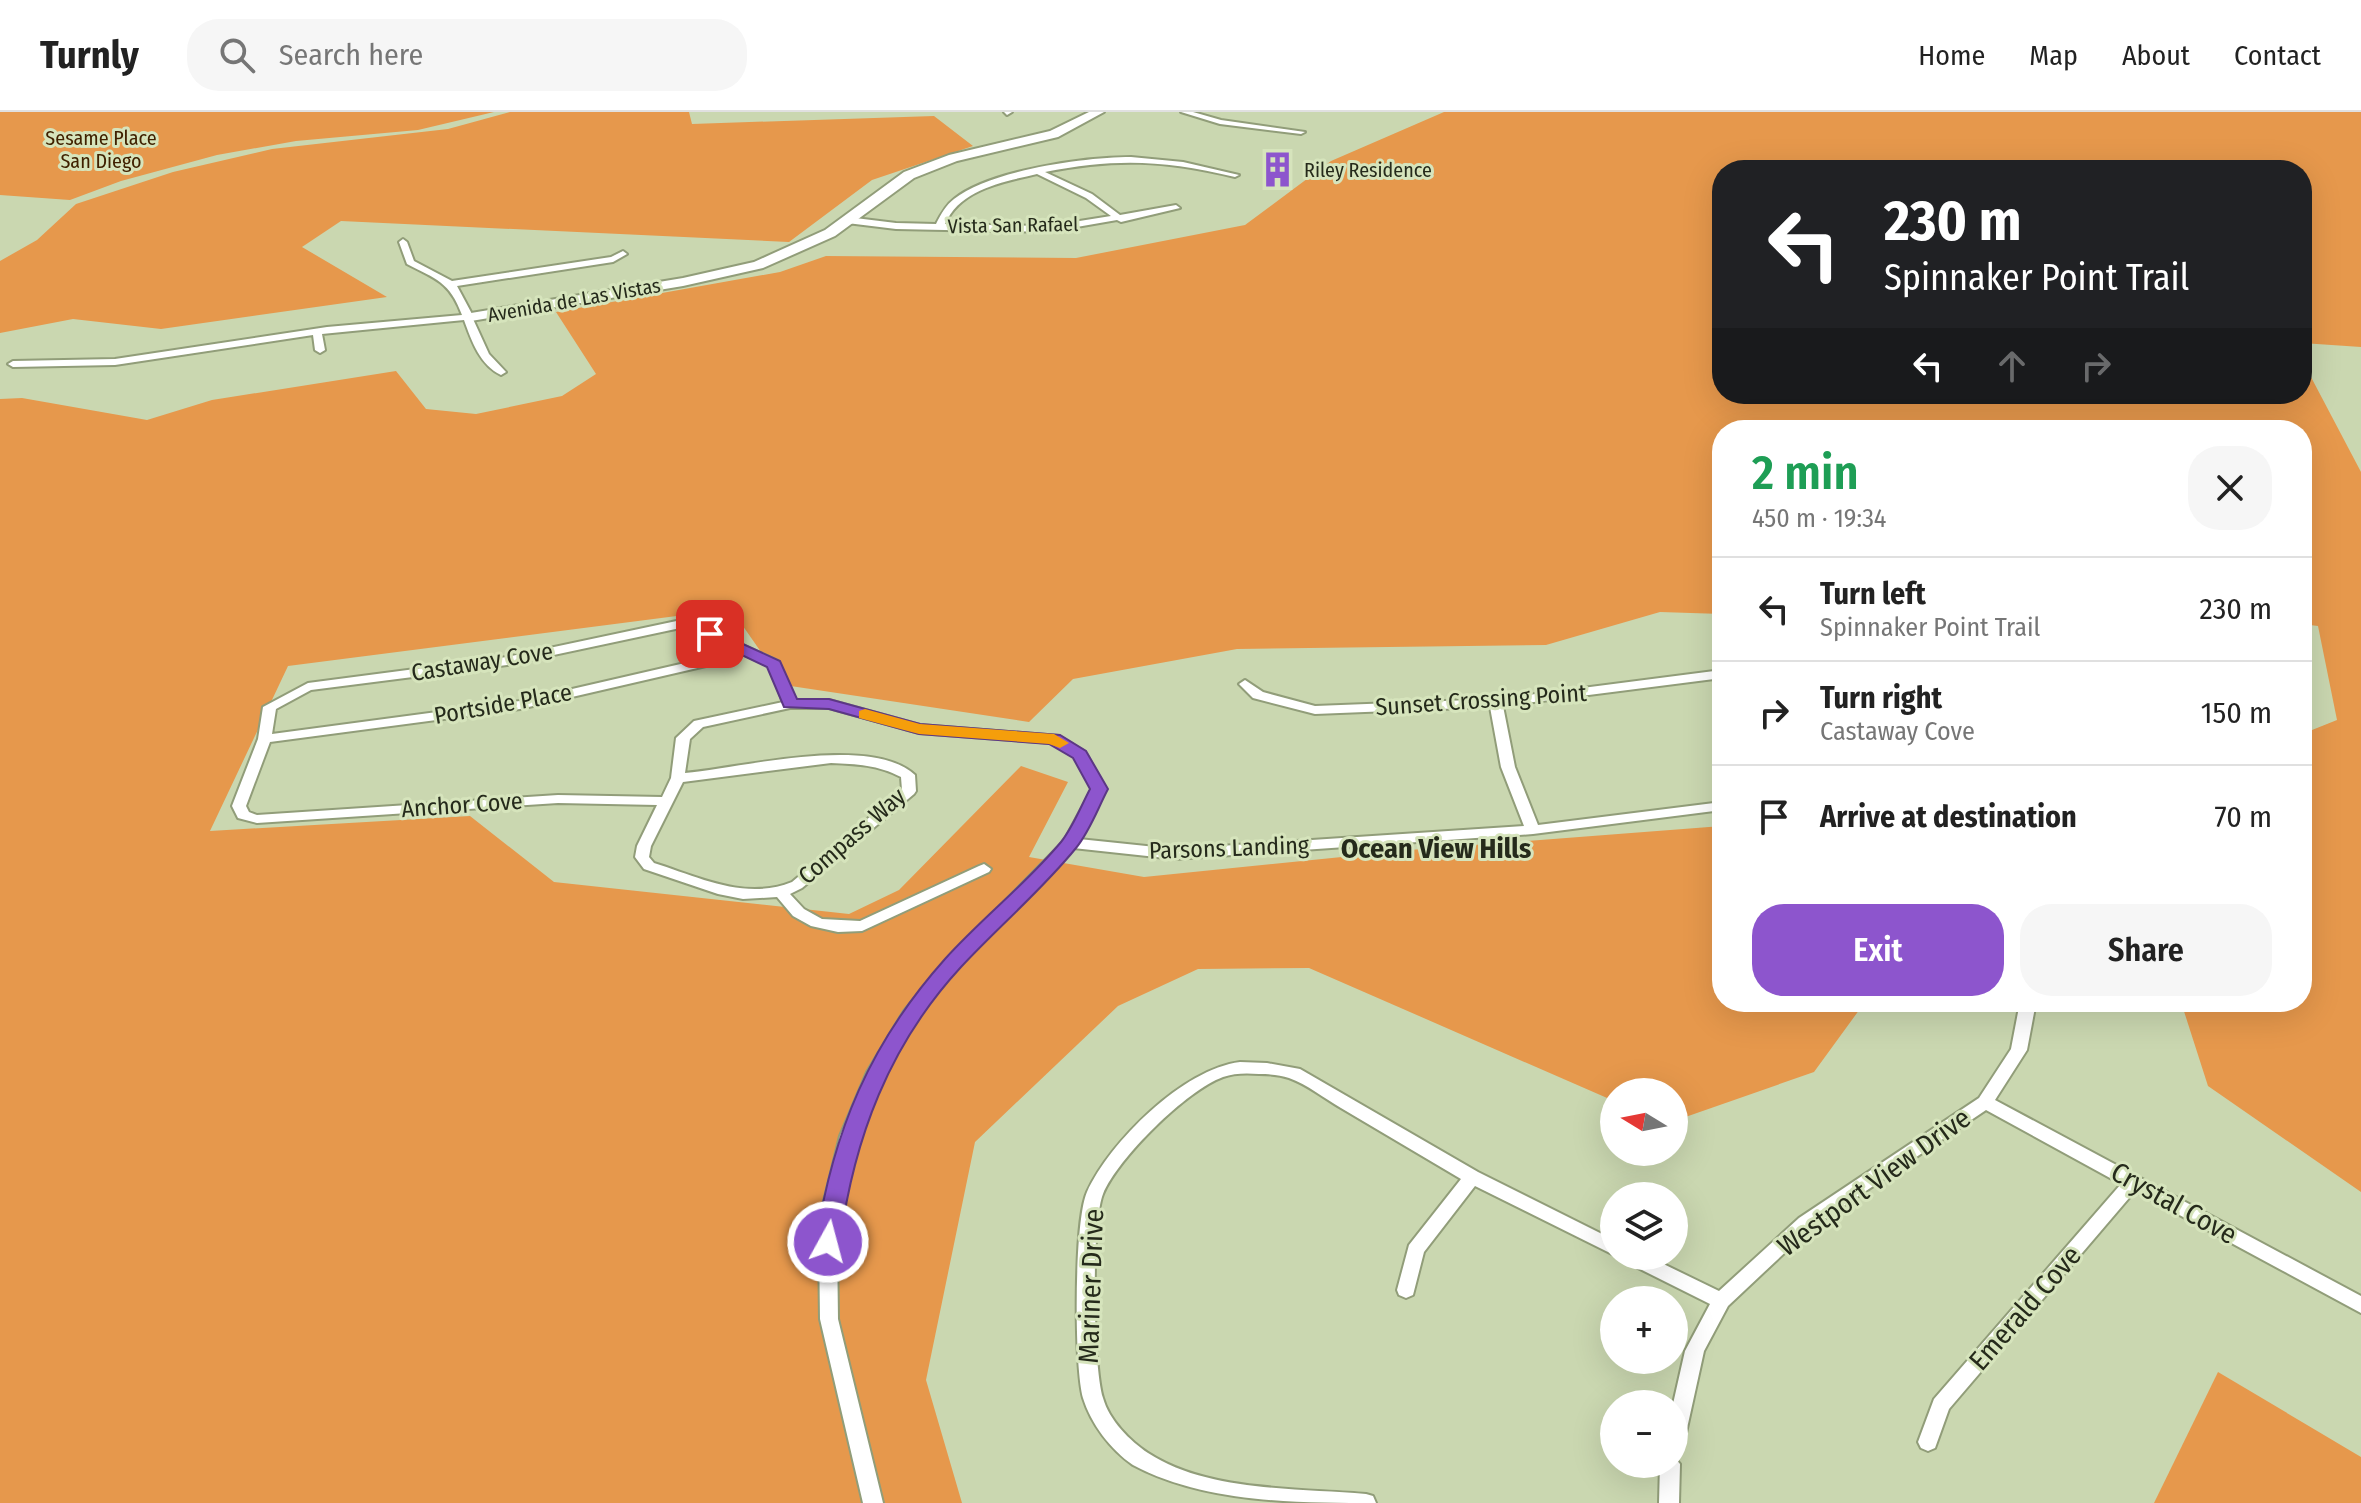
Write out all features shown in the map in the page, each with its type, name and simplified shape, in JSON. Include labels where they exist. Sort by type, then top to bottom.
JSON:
[{"type":"street","name":"Avenida de Las Vistas","points":[[13,364],[135,359],[317,332],[471,317],[683,282],[758,265],[806,244],[847,220],[909,175],[953,158],[1054,134],[1098,112]]},
{"type":"street","points":[[1185,112],[1220,122],[1301,132]]},
{"type":"street","points":[[940,226],[947,209],[964,196],[1101,159],[1133,159],[1235,175]]},
{"type":"street","points":[[1040,173],[1089,196],[1121,219]]},
{"type":"street","name":"Vista San Rafael","points":[[847,220],[1048,229],[1176,208]]},
{"type":"street","points":[[403,242],[410,262],[451,284],[471,317],[483,357],[501,372]]},
{"type":"street","points":[[451,284],[613,259],[623,254]]},
{"type":"street","points":[[317,332],[320,350]]},
{"type":"street","points":[[135,359],[136,374]]},
{"type":"street","name":"Castaway Cove","points":[[257,819],[243,815],[239,806],[265,739],[270,707],[308,687],[507,661],[686,623],[774,664],[790,704]]},
{"type":"street","name":"Portside Place","points":[[265,739],[520,705],[715,660],[733,645]]},
{"type":"street","name":"Sunset Crossing Point","points":[[1245,684],[1258,695],[1315,710],[1496,703],[1712,675]]},
{"type":"street","points":[[1496,703],[1508,767],[1533,830]]},
{"type":"street","points":[[667,801],[678,778],[683,738],[699,724],[790,704],[829,704],[919,729],[1054,739],[1080,755],[1099,789],[1070,843],[951,965],[917,1007],[875,1072],[849,1136],[835,1193],[828,1242],[829,1319],[873,1503]]},
{"type":"street","name":"Compass Way","points":[[667,801],[644,846],[642,857],[649,866],[751,896],[782,894],[909,791],[908,775],[897,766],[849,758],[678,778]]},
{"type":"street","name":"Anchor Cove","points":[[257,819],[558,799],[667,801]]},
{"type":"street","name":"Parsons Landing","points":[[1070,843],[1175,854],[1533,830],[1712,807]]},
{"type":"street","points":[[782,894],[794,912],[808,922],[840,928],[862,926],[984,869]]},
{"type":"street","name":"Westport View Drive","points":[[1686,1390],[1695,1351],[1721,1301],[1805,1223],[1985,1102],[2019,1050],[2026,1012]]},
{"type":"street","name":"Mariner Drive","points":[[1366,1503],[1191,1483],[1142,1460],[1115,1436],[1098,1411],[1088,1385],[1087,1223],[1093,1197],[1109,1168],[1204,1077],[1244,1068],[1294,1073],[1472,1177],[1600,1241]]},
{"type":"street","name":"Crystal Cove","points":[[1985,1102],[2361,1305]]},
{"type":"street","points":[[1406,1290],[1415,1250],[1472,1177]]},
{"type":"street","name":"Emerald Cove","points":[[1928,1442],[1941,1405],[2134,1181]]},
{"type":"street","points":[[1658,1270],[1721,1301]]},
{"type":"street","points":[[1669,1503],[1670,1478]]},
{"type":"green space","name":"Sesame Place San Diego","points":[[0,112],[494,112],[418,130],[296,141],[217,155],[121,181],[70,200],[0,195]]},
{"type":"green space","points":[[510,112],[689,112],[692,124],[934,116],[973,146],[872,180],[789,242],[341,221],[302,247],[387,297],[161,329],[73,319],[0,333],[0,261],[37,240],[76,204],[173,172],[272,149],[448,129]]},
{"type":"green space","points":[[1444,112],[2361,112],[2361,347],[2312,344],[2312,160],[1712,160],[1712,404],[2312,404],[2312,379],[2361,472],[2361,1192],[2208,1086],[2184,1012],[2312,1012],[2312,730],[2337,720],[2318,626],[2312,625],[2312,420],[1712,420],[1712,614],[1660,612],[1546,645],[1237,649],[1073,679],[1029,722],[784,685],[731,609],[288,666],[210,831],[470,816],[554,882],[849,914],[899,890],[1021,766],[1068,782],[1029,857],[1144,877],[1421,849],[1712,827],[1712,1012],[1858,1012],[1814,1072],[1688,1116],[1688,1078],[1600,1078],[1600,1095],[1309,968],[1198,969],[1118,1006],[975,1142],[926,1380],[962,1503],[0,1503],[0,399],[22,398],[147,420],[212,400],[396,371],[426,409],[476,414],[562,396],[596,374],[556,312],[780,272],[826,256],[1076,258],[1245,225],[1331,161]]},
{"type":"green space","points":[[2218,1372],[2361,1457],[2361,1503],[2154,1503]]},
{"type":"slow traffic","points":[[865,714],[919,729],[1054,739],[1060,743]]},
{"type":"place","name":"Riley Residence","points":[[1278,170]]},
{"type":"district","name":"Ocean View Hills","points":[[1436,848]]},
{"type":"route","points":[[710,634],[774,664],[790,704],[829,704],[919,729],[1054,739],[1080,755],[1099,789],[1070,843],[951,965],[910,1015],[892,1043],[875,1072],[849,1136],[832,1205],[828,1242]]}]
